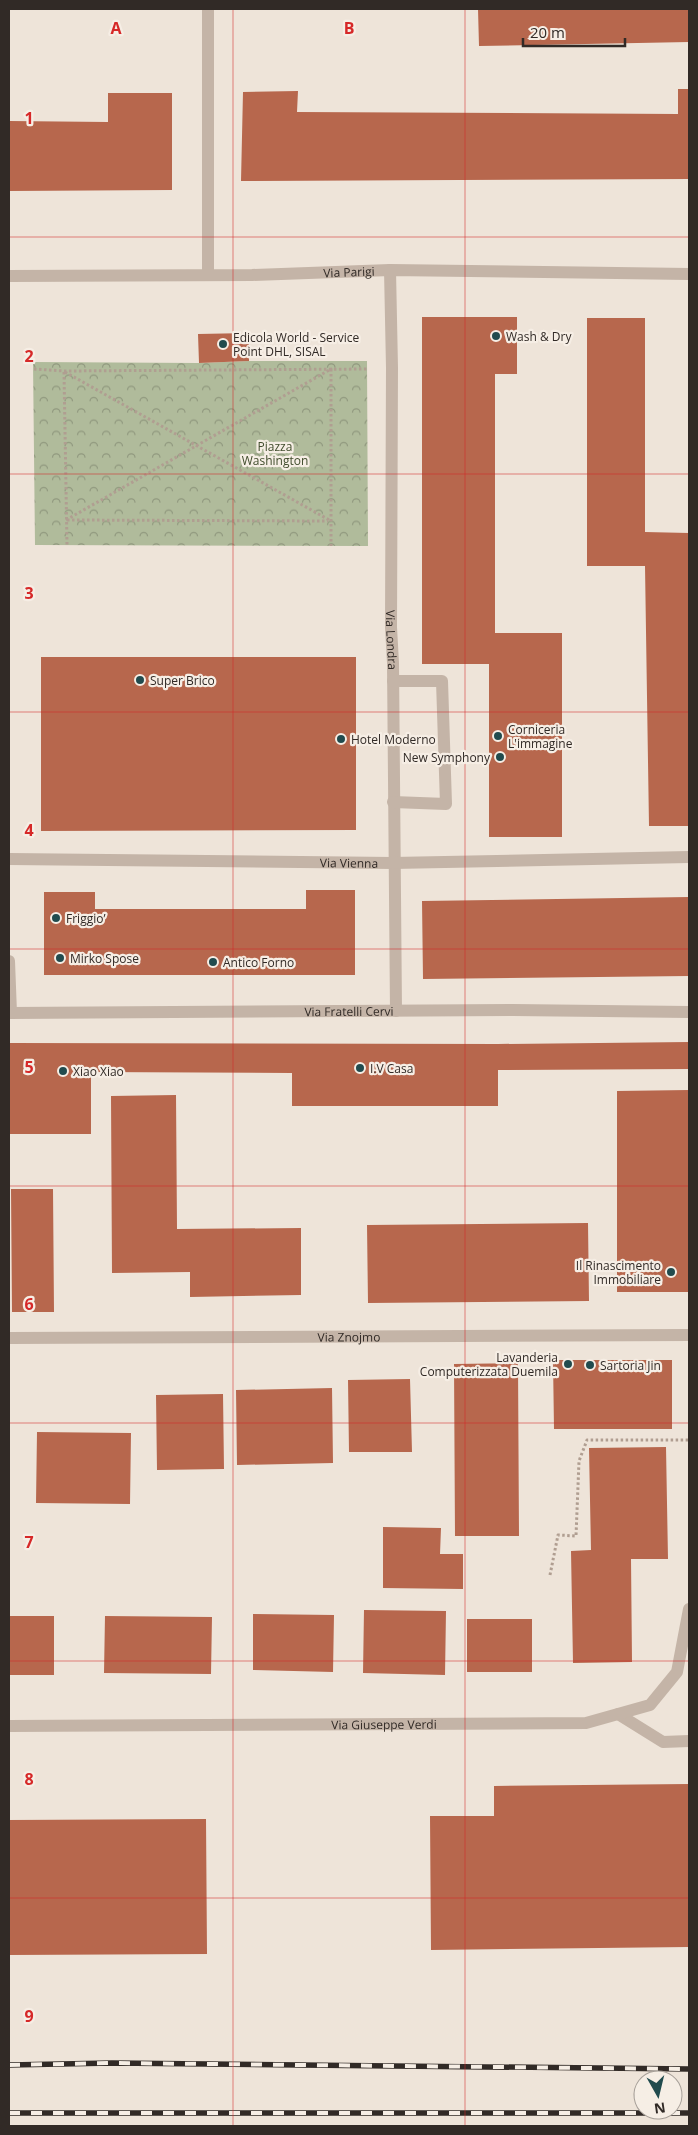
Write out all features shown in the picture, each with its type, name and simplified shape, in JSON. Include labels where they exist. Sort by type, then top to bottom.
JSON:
[{"type":"street","points":[[208,9],[208,274]]},
{"type":"street","name":"Via Parigi","points":[[9,276],[252,275],[390,270],[689,274]]},
{"type":"street","name":"Via Londra","points":[[390,270],[392,368],[391,627],[396,1011]]},
{"type":"street","points":[[393,681],[442,681],[446,804],[393,802]]},
{"type":"street","name":"Via Vienna","points":[[9,859],[394,863],[689,857]]},
{"type":"street","points":[[9,961],[10,1013]]},
{"type":"street","name":"Via Fratelli Cervi","points":[[10,1013],[689,1012]]},
{"type":"street","name":"Via Znojmo","points":[[9,1338],[689,1334]]},
{"type":"street","name":"Via Giuseppe Verdi","points":[[9,1726],[586,1723],[650,1705],[677,1672],[689,1609]]},
{"type":"street","points":[[618,1714],[663,1742],[689,1741]]},
{"type":"path","points":[[34,369],[64,371],[368,369]]},
{"type":"path","points":[[66,520],[331,369]]},
{"type":"path","points":[[331,369],[331,546]]},
{"type":"path","points":[[64,371],[331,521]]},
{"type":"path","points":[[64,371],[67,545]]},
{"type":"path","points":[[66,520],[331,521]]},
{"type":"path","points":[[550,1575],[558,1535],[576,1536],[579,1461],[587,1440],[688,1440]]},
{"type":"green space","name":"Piazza Washington","points":[[367,361],[368,546],[35,545],[33,362],[199,363]]},
{"type":"building","points":[[478,9],[689,9],[689,42],[479,46]]},
{"type":"building","points":[[678,89],[689,89],[689,179],[241,181],[243,92],[298,91],[297,112],[678,114]]},
{"type":"building","points":[[108,93],[172,93],[172,190],[9,191],[9,121],[108,122]]},
{"type":"building","points":[[422,317],[517,317],[517,374],[495,374],[495,633],[562,633],[562,837],[489,837],[489,664],[422,664]]},
{"type":"building","points":[[587,318],[645,318],[645,532],[689,533],[689,826],[649,826],[645,566],[587,566]]},
{"type":"building","points":[[249,333],[249,361],[199,363],[198,334]]},
{"type":"building","points":[[41,657],[356,657],[356,830],[41,831]]},
{"type":"building","points":[[306,890],[355,890],[355,975],[44,975],[44,892],[95,892],[95,909],[306,909]]},
{"type":"building","points":[[689,897],[689,976],[423,979],[422,901]]},
{"type":"building","points":[[689,1042],[689,1069],[498,1070],[498,1106],[292,1106],[292,1073],[91,1072],[91,1134],[9,1134],[9,1043],[498,1044]]},
{"type":"building","points":[[689,1090],[689,1292],[617,1292],[617,1091]]},
{"type":"building","points":[[176,1095],[177,1229],[301,1228],[301,1295],[190,1297],[190,1272],[112,1273],[111,1096]]},
{"type":"building","points":[[11,1189],[53,1189],[54,1312],[12,1312]]},
{"type":"building","points":[[588,1223],[589,1301],[368,1303],[367,1225]]},
{"type":"building","points":[[553,1360],[672,1360],[672,1429],[554,1429]]},
{"type":"building","points":[[518,1363],[519,1536],[455,1536],[454,1364]]},
{"type":"building","points":[[410,1379],[412,1452],[349,1452],[348,1380]]},
{"type":"building","points":[[332,1388],[333,1463],[237,1465],[236,1390]]},
{"type":"building","points":[[223,1394],[224,1469],[157,1470],[156,1395]]},
{"type":"building","points":[[37,1432],[131,1433],[130,1504],[36,1503]]},
{"type":"building","points":[[666,1447],[668,1559],[631,1559],[632,1662],[573,1663],[571,1551],[591,1550],[589,1448]]},
{"type":"building","points":[[383,1527],[441,1528],[440,1554],[463,1554],[463,1589],[383,1588]]},
{"type":"building","points":[[364,1610],[446,1611],[445,1675],[363,1673]]},
{"type":"building","points":[[253,1614],[334,1615],[333,1672],[253,1670]]},
{"type":"building","points":[[9,1616],[54,1616],[54,1675],[9,1675]]},
{"type":"building","points":[[105,1616],[212,1617],[211,1674],[104,1673]]},
{"type":"building","points":[[467,1619],[532,1619],[532,1672],[467,1672]]},
{"type":"building","points":[[689,1784],[689,1947],[431,1950],[430,1816],[494,1816],[494,1786]]},
{"type":"building","points":[[206,1819],[207,1954],[9,1955],[9,1820]]},
{"type":"railway","points":[[9,2065],[112,2063],[689,2069]]},
{"type":"railway","points":[[9,2113],[689,2113]]},
{"type":"place","name":"Wash & Dry","points":[[496,336]]},
{"type":"place","name":"Edicola World - Service Point DHL, SISAL","points":[[223,344]]},
{"type":"place","name":"Super Brico","points":[[140,680]]},
{"type":"place","name":"Corniceria L'immagine","points":[[498,736]]},
{"type":"place","name":"Hotel Moderno","points":[[341,739]]},
{"type":"place","name":"New Symphony","points":[[500,757]]},
{"type":"place","name":"Friggio’","points":[[56,918]]},
{"type":"place","name":"Mirko Spose","points":[[60,958]]},
{"type":"place","name":"Antico Forno","points":[[213,962]]},
{"type":"place","name":"I.V Casa","points":[[360,1068]]},
{"type":"place","name":"Xiao Xiao","points":[[63,1071]]},
{"type":"place","name":"Il Rinascimento Immobiliare","points":[[671,1272]]},
{"type":"place","name":"Lavanderia Computerizzata Duemila","points":[[568,1364]]},
{"type":"place","name":"Sartoria Jin","points":[[590,1365]]}]
